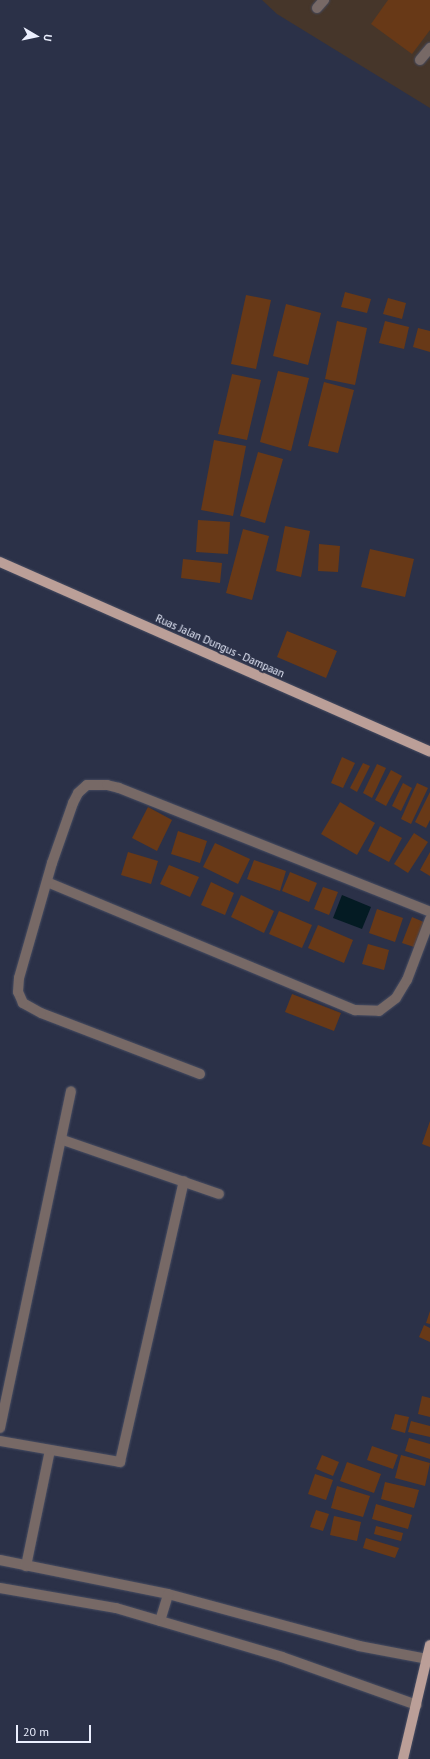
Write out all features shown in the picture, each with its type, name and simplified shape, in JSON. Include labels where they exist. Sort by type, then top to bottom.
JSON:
[{"type":"main road","name":"Ruas Jalan Dungus - Dampaan","points":[[0,562],[430,752]]},
{"type":"main road","points":[[403,1759],[417,1706],[430,1645]]},
{"type":"street","points":[[317,8],[324,0]]},
{"type":"street","points":[[420,60],[430,48]]},
{"type":"street","points":[[200,1074],[41,1013],[23,1003],[18,992],[19,978],[47,882],[78,793],[87,785],[107,784],[430,912]]},
{"type":"street","points":[[47,882],[355,1010],[379,1011],[396,998],[407,980],[430,919]]},
{"type":"street","points":[[0,1428],[63,1140],[72,1091]]},
{"type":"street","points":[[63,1140],[219,1194]]},
{"type":"street","points":[[0,1441],[120,1462],[184,1181]]},
{"type":"street","points":[[26,1566],[50,1450]]},
{"type":"street","points":[[0,1560],[168,1594],[359,1646],[427,1659]]},
{"type":"street","points":[[0,1588],[116,1608],[282,1657],[417,1706]]},
{"type":"street","points":[[160,1621],[168,1594]]},
{"type":"shaded area","points":[[262,0],[430,0],[430,108],[277,14]]},
{"type":"water","points":[[342,895],[371,907],[362,929],[333,918]]},
{"type":"building","points":[[388,0],[430,0],[430,30],[412,54],[371,24]]},
{"type":"building","points":[[345,292],[371,299],[367,313],[341,307]]},
{"type":"building","points":[[246,295],[271,300],[256,369],[231,364]]},
{"type":"building","points":[[388,298],[406,303],[402,319],[383,314]]},
{"type":"building","points":[[286,304],[321,313],[308,365],[273,356]]},
{"type":"building","points":[[337,321],[367,328],[355,385],[325,379]]},
{"type":"building","points":[[385,321],[409,327],[404,349],[379,343]]},
{"type":"building","points":[[418,328],[430,331],[430,352],[413,347]]},
{"type":"building","points":[[278,371],[309,378],[291,451],[260,442]]},
{"type":"building","points":[[232,374],[261,380],[247,440],[218,434]]},
{"type":"building","points":[[324,382],[354,390],[338,453],[308,446]]},
{"type":"building","points":[[214,440],[246,446],[233,516],[201,510]]},
{"type":"building","points":[[258,452],[283,459],[265,523],[240,516]]},
{"type":"building","points":[[198,520],[230,522],[228,554],[196,552]]},
{"type":"building","points":[[285,526],[310,531],[301,577],[276,571]]},
{"type":"building","points":[[243,529],[269,536],[252,600],[226,593]]},
{"type":"building","points":[[319,544],[340,546],[338,572],[318,571]]},
{"type":"building","points":[[370,549],[414,559],[405,597],[361,587]]},
{"type":"building","points":[[183,559],[222,563],[220,583],[181,578]]},
{"type":"building","points":[[287,631],[337,651],[326,678],[277,657]]},
{"type":"building","points":[[342,757],[355,763],[343,788],[331,783]]},
{"type":"building","points":[[363,763],[370,766],[357,792],[350,788]]},
{"type":"building","points":[[377,764],[386,768],[372,798],[363,793]]},
{"type":"building","points":[[391,770],[402,776],[386,806],[375,800]]},
{"type":"building","points":[[403,783],[412,788],[401,811],[392,806]]},
{"type":"building","points":[[417,783],[428,788],[411,824],[401,819]]},
{"type":"building","points":[[430,792],[430,820],[426,828],[415,822]]},
{"type":"building","points":[[340,802],[375,823],[357,855],[321,834]]},
{"type":"building","points":[[148,807],[172,820],[157,851],[132,838]]},
{"type":"building","points":[[380,826],[402,838],[389,862],[368,851]]},
{"type":"building","points":[[178,831],[207,841],[200,863],[171,854]]},
{"type":"building","points":[[414,833],[428,842],[408,873],[394,864]]},
{"type":"building","points":[[215,843],[250,859],[238,884],[203,867]]},
{"type":"building","points":[[128,852],[158,861],[151,884],[121,875]]},
{"type":"building","points":[[430,852],[430,876],[420,870]]},
{"type":"building","points":[[254,860],[286,871],[280,891],[247,879]]},
{"type":"building","points":[[169,865],[199,877],[190,897],[160,884]]},
{"type":"building","points":[[290,872],[317,883],[309,902],[282,891]]},
{"type":"building","points":[[211,882],[234,893],[225,915],[201,905]]},
{"type":"building","points":[[323,887],[338,892],[329,915],[314,909]]},
{"type":"building","points":[[241,895],[274,911],[264,933],[231,917]]},
{"type":"building","points":[[377,909],[403,918],[395,942],[369,933]]},
{"type":"building","points":[[279,911],[312,925],[302,948],[269,934]]},
{"type":"building","points":[[412,917],[426,923],[417,948],[402,943]]},
{"type":"building","points":[[318,925],[353,940],[344,963],[308,948]]},
{"type":"building","points":[[368,944],[389,950],[384,970],[362,964]]},
{"type":"building","points":[[292,994],[341,1013],[334,1031],[285,1012]]},
{"type":"building","points":[[430,1121],[430,1147],[422,1144]]},
{"type":"building","points":[[430,1311],[430,1324],[426,1323]]},
{"type":"building","points":[[424,1325],[430,1328],[430,1342],[419,1337]]},
{"type":"building","points":[[422,1396],[430,1398],[430,1417],[418,1414]]},
{"type":"building","points":[[395,1414],[409,1417],[405,1433],[391,1429]]},
{"type":"building","points":[[411,1421],[430,1426],[430,1437],[408,1432]]},
{"type":"building","points":[[409,1438],[430,1444],[430,1459],[405,1451]]},
{"type":"building","points":[[372,1446],[398,1455],[393,1469],[367,1460]]},
{"type":"building","points":[[322,1455],[339,1462],[333,1476],[316,1469]]},
{"type":"building","points":[[401,1455],[430,1463],[425,1486],[395,1478]]},
{"type":"building","points":[[347,1462],[381,1474],[374,1493],[340,1481]]},
{"type":"building","points":[[315,1474],[333,1480],[326,1500],[308,1494]]},
{"type":"building","points":[[385,1482],[419,1490],[414,1508],[381,1499]]},
{"type":"building","points":[[337,1486],[370,1496],[363,1517],[331,1508]]},
{"type":"building","points":[[376,1504],[412,1515],[408,1529],[372,1519]]},
{"type":"building","points":[[316,1510],[329,1514],[323,1531],[310,1527]]},
{"type":"building","points":[[334,1516],[361,1522],[357,1541],[330,1535]]},
{"type":"building","points":[[376,1526],[403,1533],[401,1541],[374,1534]]},
{"type":"building","points":[[366,1538],[399,1548],[395,1558],[363,1548]]}]
